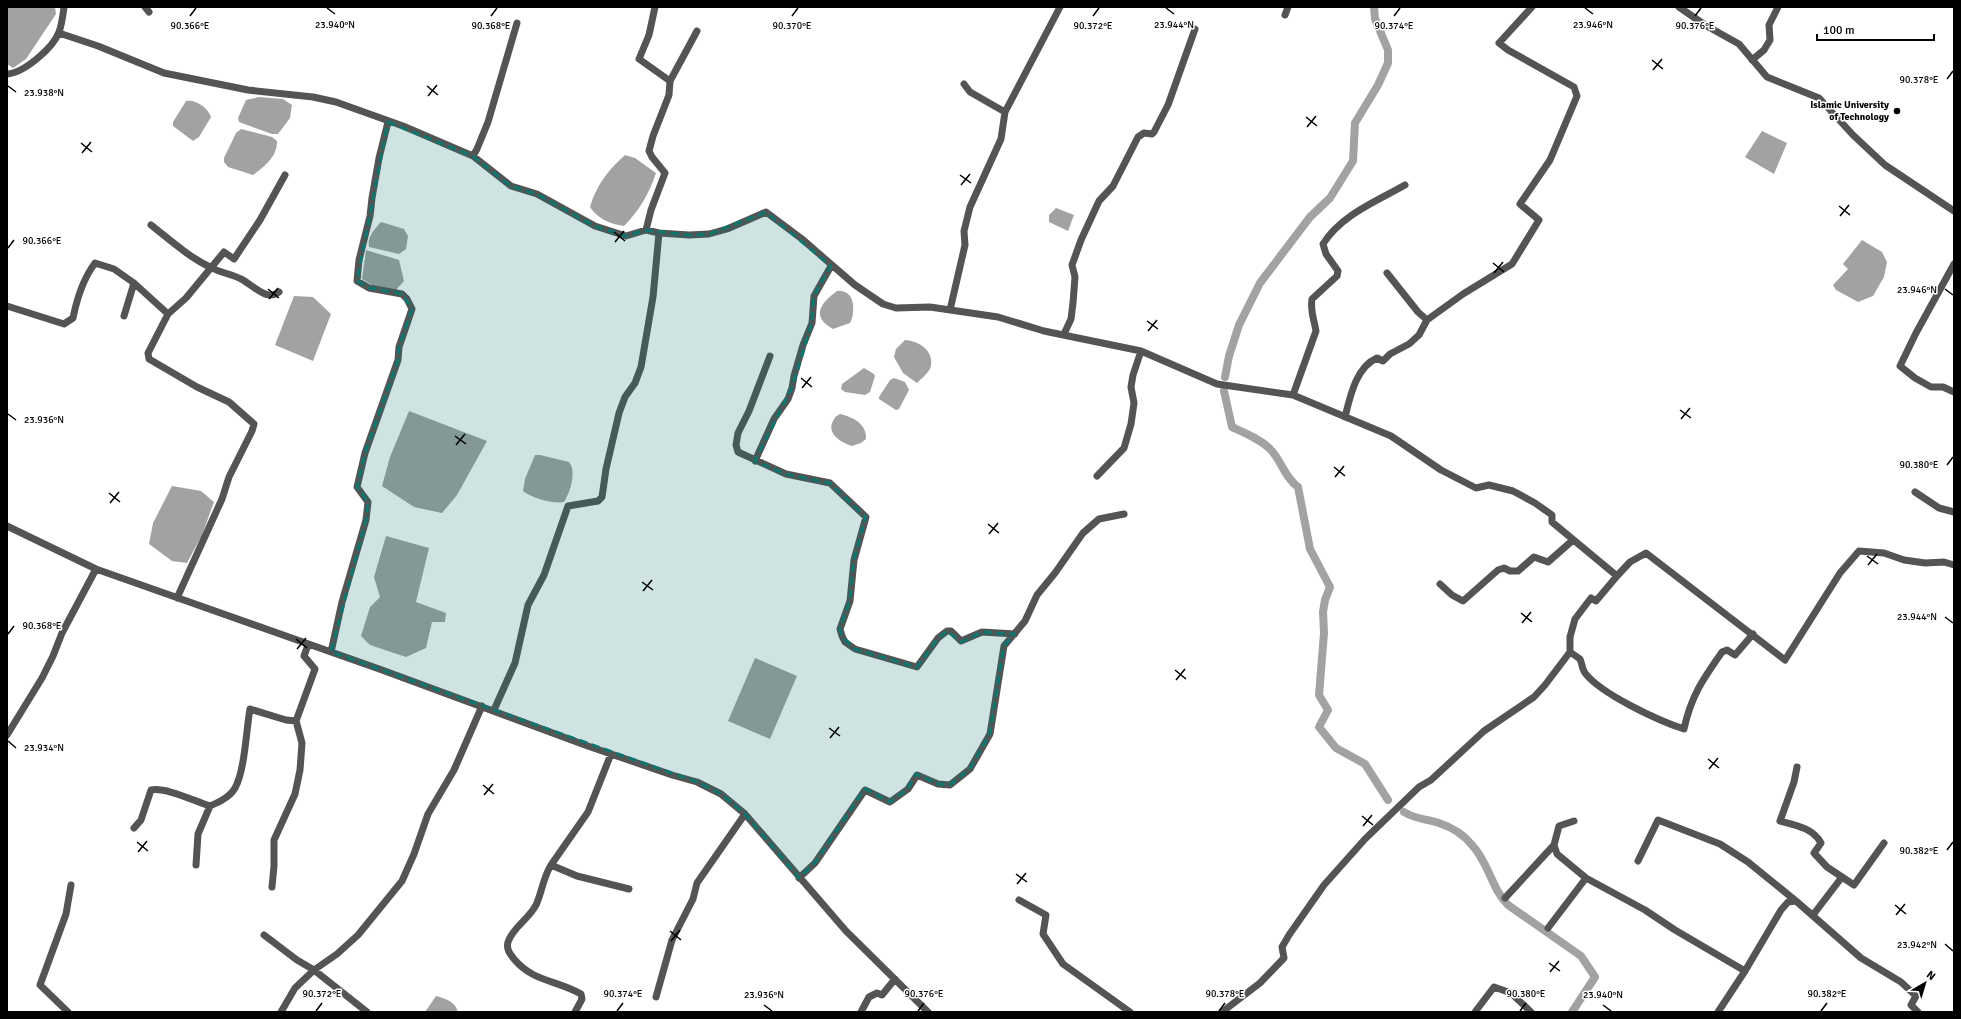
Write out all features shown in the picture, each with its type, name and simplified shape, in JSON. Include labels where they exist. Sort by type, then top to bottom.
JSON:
[{"type":"street","points":[[7,74],[15,74],[28,67],[44,51],[59,33],[64,7]]},
{"type":"street","points":[[655,7],[649,35],[639,59],[670,81]]},
{"type":"street","points":[[950,310],[965,245],[964,231],[970,207],[1001,139],[1005,112],[1060,7]]},
{"type":"street","points":[[1284,16],[1288,7]]},
{"type":"street","points":[[1345,417],[1354,386],[1359,376],[1372,360],[1377,358],[1383,361],[1390,354],[1409,344],[1419,335],[1427,320],[1463,294],[1512,264],[1539,220],[1520,204],[1550,160],[1577,96],[1574,88],[1508,50],[1499,43],[1532,7]]},
{"type":"street","points":[[1679,7],[1705,26],[1739,44],[1767,77],[1819,98],[1853,135],[1885,164],[1954,211]]},
{"type":"street","points":[[1752,60],[1764,50],[1770,40],[1769,25],[1778,7]]},
{"type":"street","points":[[473,156],[488,122],[517,23]]},
{"type":"street","points":[[1064,334],[1071,319],[1073,303],[1075,277],[1072,265],[1081,240],[1099,201],[1113,186],[1138,137],[1144,133],[1152,134],[1154,132],[1168,106],[1195,29]]},
{"type":"street","points":[[646,230],[651,210],[665,173],[649,151],[653,136],[669,95],[670,81],[697,31]]},
{"type":"street","points":[[59,33],[98,46],[164,73],[248,90],[314,97],[336,102],[473,156],[511,186],[536,194],[595,226],[626,236],[646,230],[659,233],[689,235],[709,234],[727,229],[766,212],[802,239],[832,266],[883,304],[896,308],[930,307],[998,317],[1044,331],[1141,351],[1217,384],[1293,395],[1391,436],[1441,470],[1476,488],[1489,486],[1513,491],[1535,502],[1552,515],[1552,522],[1617,576]]},
{"type":"street","points":[[964,84],[970,92],[1005,112]]},
{"type":"street","points":[[331,652],[344,595],[366,520],[368,502],[357,487],[365,453],[398,360],[399,347],[412,309],[408,299],[402,294],[369,288],[356,281],[359,260],[370,216],[378,164],[388,122]]},
{"type":"street","points":[[177,598],[254,424],[229,402],[197,387],[149,359],[148,353],[168,314],[186,298],[224,252],[234,259],[260,220],[285,175]]},
{"type":"street","points":[[1293,395],[1316,331],[1314,319],[1310,312],[1312,299],[1337,276],[1338,271],[1326,254],[1323,244],[1330,232],[1340,223],[1405,185]]},
{"type":"street","points":[[152,225],[174,244],[211,268],[242,279],[268,295],[279,292]]},
{"type":"street","points":[[494,710],[515,663],[528,605],[544,575],[568,506],[598,501],[602,497],[606,469],[619,413],[625,397],[635,383],[641,367],[654,291],[659,233]]},
{"type":"street","points":[[7,306],[64,324],[73,318],[77,297],[95,262],[114,269],[134,283],[168,314]]},
{"type":"street","points":[[1954,264],[1916,333],[1900,366],[1931,388],[1943,387],[1954,392]]},
{"type":"street","points":[[755,461],[774,419],[788,399],[803,345],[812,322],[814,296],[832,266]]},
{"type":"street","points":[[1386,273],[1418,312],[1427,320]]},
{"type":"street","points":[[124,316],[134,283]]},
{"type":"street","points":[[1097,476],[1124,448],[1131,424],[1134,403],[1131,387],[1133,375],[1141,351]]},
{"type":"street","points":[[770,356],[749,411],[738,433],[736,445],[738,452],[786,474],[830,483],[866,517],[854,560],[850,601],[840,629],[842,636],[850,646],[855,649],[917,667],[938,638],[947,631],[952,631],[962,641],[982,632],[1015,634]]},
{"type":"street","points":[[1915,492],[1939,508],[1954,512]]},
{"type":"street","points":[[799,878],[815,863],[865,790],[890,802],[908,789],[917,775],[938,784],[950,785],[970,769],[990,734],[1004,646],[1025,621],[1037,595],[1056,573],[1084,533],[1099,519],[1124,514]]},
{"type":"street","points":[[7,526],[96,569],[494,710],[611,754],[697,782],[721,794],[745,814],[846,931],[928,1012]]},
{"type":"street","points":[[1440,584],[1452,596],[1463,601],[1498,570],[1504,568],[1510,571],[1518,571],[1534,557],[1548,562],[1573,540]]},
{"type":"street","points":[[1224,1011],[1260,983],[1284,958],[1282,948],[1289,935],[1324,885],[1365,839],[1419,787],[1430,780],[1484,731],[1534,697],[1570,652],[1570,637],[1575,619],[1591,598],[1596,601],[1630,562],[1646,553],[1785,660],[1840,573],[1859,551],[1884,553],[1904,560],[1925,563],[1944,562],[1954,565]]},
{"type":"street","points":[[7,735],[42,678],[62,633],[96,569]]},
{"type":"street","points":[[1570,652],[1580,659],[1584,672],[1597,686],[1646,713],[1684,729],[1688,710],[1701,681],[1722,652],[1727,650],[1735,655],[1753,634]]},
{"type":"street","points":[[272,887],[274,840],[295,794],[300,770],[302,743],[296,720],[315,669],[304,656],[308,645]]},
{"type":"street","points":[[281,1012],[295,988],[314,970],[337,954],[358,935],[402,881],[414,854],[428,814],[454,770],[482,706]]},
{"type":"street","points":[[196,865],[198,834],[210,806],[226,798],[235,789],[242,764],[250,709],[286,720],[296,720]]},
{"type":"street","points":[[575,1012],[582,999],[581,994],[538,978],[521,967],[508,950],[508,943],[516,929],[524,923],[536,905],[546,874],[551,865],[588,812],[611,754]]},
{"type":"street","points":[[1797,767],[1794,782],[1780,821],[1801,826],[1819,839],[1821,843],[1814,853],[1827,867],[1854,885],[1860,879],[1884,843]]},
{"type":"street","points":[[134,828],[141,820],[151,790],[157,789],[210,806]]},
{"type":"street","points":[[656,997],[672,940],[693,899],[697,883],[745,814]]},
{"type":"street","points":[[1638,860],[1658,820],[1720,844],[1748,862],[1796,901],[1861,958],[1901,982],[1916,996],[1911,1005],[1918,1012]]},
{"type":"street","points":[[1505,898],[1554,845],[1559,826],[1574,822]]},
{"type":"street","points":[[1554,845],[1557,854],[1586,878],[1645,910],[1745,972]]},
{"type":"street","points":[[551,865],[577,876],[629,889]]},
{"type":"street","points":[[1812,915],[1842,877]]},
{"type":"street","points":[[1548,928],[1586,878]]},
{"type":"street","points":[[68,1012],[46,993],[40,985],[66,914],[71,885]]},
{"type":"street","points":[[1020,900],[1046,915],[1043,934],[1063,964],[1130,1012]]},
{"type":"street","points":[[1718,1012],[1745,972],[1781,910],[1788,902],[1796,901]]},
{"type":"street","points":[[264,935],[297,960],[314,970],[367,1012]]},
{"type":"street","points":[[860,1012],[869,997],[876,993],[882,995],[895,979]]},
{"type":"street","points":[[1475,1012],[1494,987],[1511,993],[1531,1012]]},
{"type":"highlighted area","points":[[388,122],[473,156],[511,186],[537,194],[595,226],[626,236],[646,230],[689,235],[709,234],[766,212],[831,266],[814,296],[812,323],[792,388],[755,461],[786,474],[830,483],[866,517],[854,560],[850,601],[840,629],[842,636],[855,649],[917,667],[938,638],[947,631],[961,642],[982,632],[1015,634],[1004,646],[990,734],[970,769],[950,785],[938,784],[916,774],[908,789],[890,802],[865,789],[815,863],[799,878],[745,814],[721,794],[697,782],[331,652],[366,520],[368,502],[357,487],[365,453],[398,360],[399,347],[412,309],[402,294],[369,288],[357,281]]},
{"type":"shaded area","points":[[7,7],[55,7],[56,14],[26,59],[13,68],[7,64]]},
{"type":"shaded area","points":[[259,97],[283,99],[292,105],[290,118],[278,134],[272,134],[239,122],[238,118],[246,100]]},
{"type":"shaded area","points":[[186,101],[194,101],[198,103],[207,110],[211,117],[199,137],[193,141],[173,126],[173,122]]},
{"type":"shaded area","points":[[241,129],[272,137],[277,141],[277,147],[273,156],[253,175],[228,167],[224,162],[224,158],[236,133]]},
{"type":"shaded area","points":[[1762,131],[1787,143],[1774,174],[1745,157]]},
{"type":"shaded area","points":[[625,155],[635,158],[656,173],[643,202],[624,226],[605,220],[597,215],[590,207],[603,179],[613,166]]},
{"type":"shaded area","points":[[1056,208],[1074,215],[1068,231],[1049,222],[1049,215]]},
{"type":"shaded area","points":[[381,222],[404,229],[408,236],[406,249],[399,254],[369,247],[370,237]]},
{"type":"shaded area","points":[[1862,240],[1882,252],[1887,262],[1884,277],[1873,296],[1858,302],[1836,290],[1833,285],[1848,269],[1843,264]]},
{"type":"shaded area","points":[[366,250],[399,260],[404,281],[396,290],[377,288],[362,279]]},
{"type":"shaded area","points":[[837,291],[843,291],[851,297],[853,313],[850,323],[833,329],[822,319],[820,310],[826,300]]},
{"type":"shaded area","points":[[294,296],[313,297],[331,314],[313,361],[275,345]]},
{"type":"shaded area","points":[[905,340],[921,345],[931,357],[930,369],[917,383],[903,373],[894,357],[896,349]]},
{"type":"shaded area","points":[[864,368],[875,376],[870,392],[865,395],[845,392],[841,389],[842,384]]},
{"type":"shaded area","points":[[894,378],[905,382],[909,390],[899,409],[896,410],[879,399],[890,380]]},
{"type":"shaded area","points":[[409,411],[487,441],[457,495],[442,513],[414,507],[382,486],[390,457]]},
{"type":"shaded area","points":[[840,414],[854,419],[862,425],[866,434],[866,439],[861,443],[852,446],[844,443],[836,437],[833,434],[831,426],[835,418]]},
{"type":"shaded area","points":[[535,455],[569,462],[573,476],[564,502],[542,500],[523,491],[525,479]]},
{"type":"shaded area","points":[[172,486],[201,491],[214,502],[202,535],[187,563],[172,561],[149,544],[153,523]]},
{"type":"shaded area","points":[[386,536],[429,548],[416,602],[446,613],[445,622],[432,622],[426,648],[406,657],[370,645],[361,636],[370,607],[380,597],[374,577]]},
{"type":"shaded area","points":[[755,658],[797,676],[770,739],[728,721]]},
{"type":"shaded area","points":[[436,996],[447,999],[455,1005],[458,1012],[425,1012]]},
{"type":"waterway","points":[[1225,377],[1229,356],[1239,325],[1260,283],[1310,217],[1330,198],[1353,161],[1355,123],[1378,85],[1388,63],[1388,50],[1375,19],[1374,7]]},
{"type":"waterway","points":[[1224,391],[1232,427],[1266,445],[1274,454],[1289,479],[1298,487],[1310,549],[1330,587],[1325,600],[1323,612],[1324,633],[1319,695],[1328,710],[1319,727],[1336,748],[1365,764],[1388,800]]},
{"type":"waterway","points":[[1404,812],[1416,818],[1434,822],[1453,829],[1469,841],[1478,852],[1498,891],[1508,905],[1581,956],[1595,977],[1572,1012]]},
{"type":"place","name":"Islamic University of Technology","points":[[1897,111]]}]
